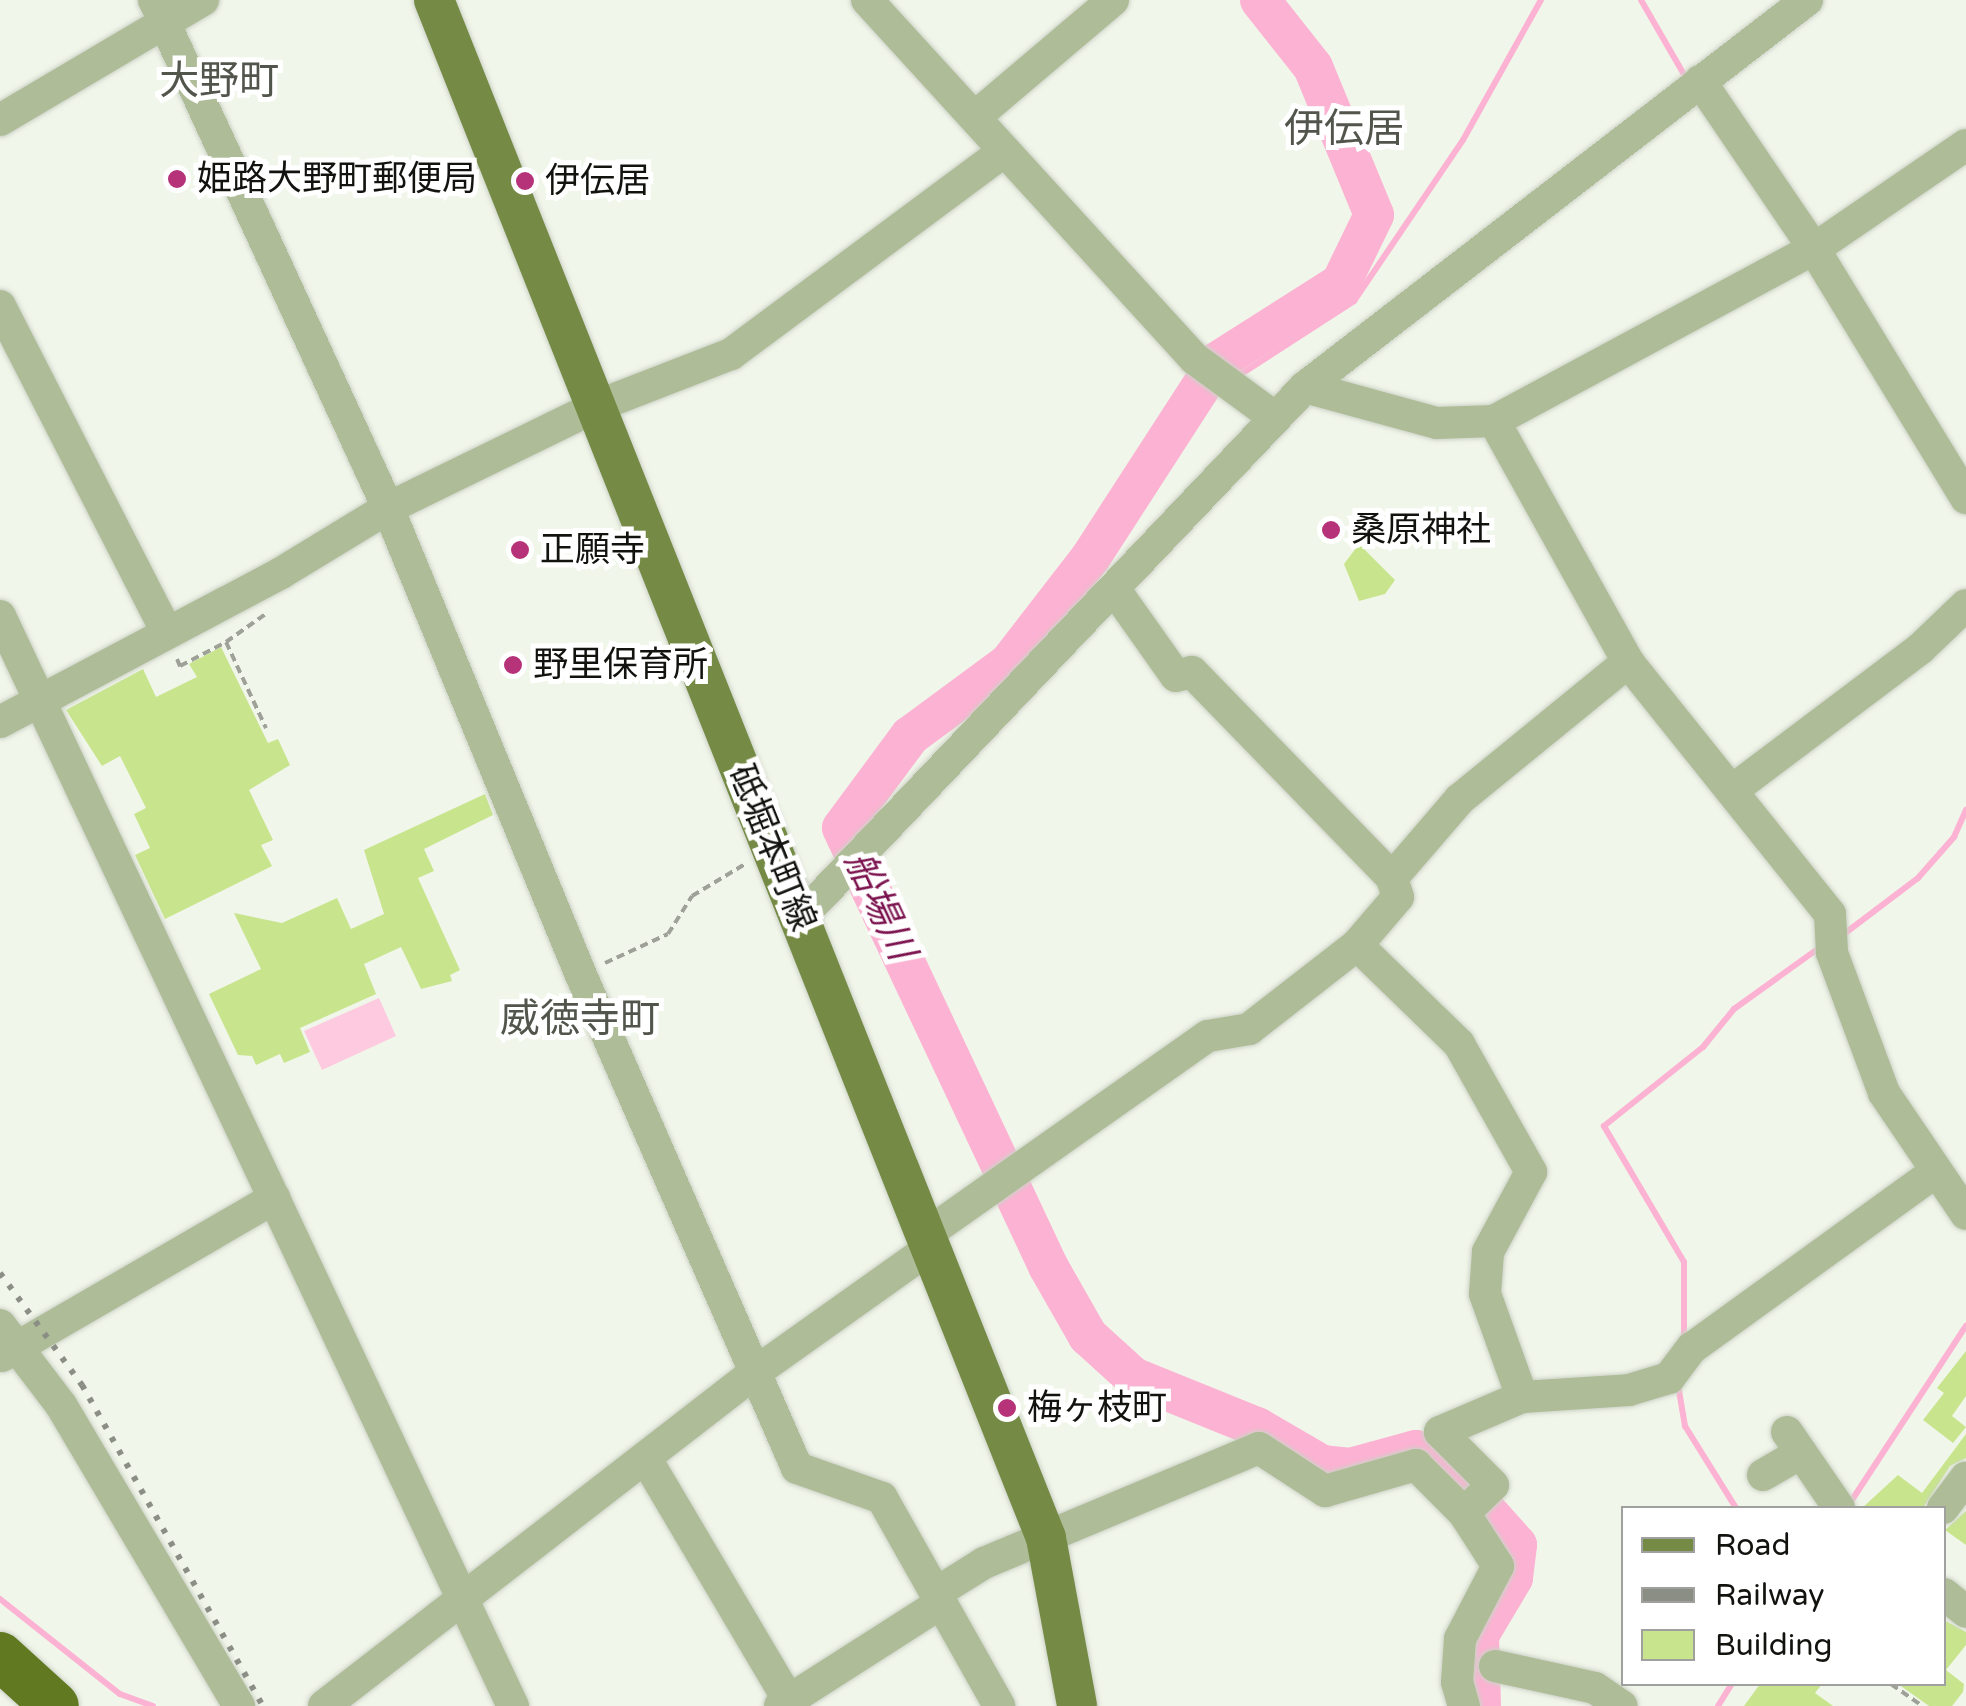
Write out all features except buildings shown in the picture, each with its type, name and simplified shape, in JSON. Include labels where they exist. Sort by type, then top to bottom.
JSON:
[{"type":"highway","points":[[0,1656],[56,1706]]},
{"type":"main road","name":"砥堀本町線","points":[[434,0],[1046,1538],[1078,1706]]},
{"type":"street","points":[[0,120],[159,12],[203,0]]},
{"type":"street","points":[[868,0],[1195,359],[1274,417]]},
{"type":"street","points":[[975,117],[1113,0]]},
{"type":"street","points":[[801,917],[1305,388],[1807,0]]},
{"type":"street","points":[[159,12],[388,508],[581,974],[797,1468],[882,1498],[999,1706]]},
{"type":"street","points":[[1700,81],[1814,250],[1966,498]]},
{"type":"street","points":[[1305,388],[1437,423],[1494,420],[1814,250],[1966,144]]},
{"type":"street","points":[[0,722],[38,696],[166,631],[388,508],[596,406],[731,354],[1003,152]]},
{"type":"street","points":[[0,306],[166,631]]},
{"type":"street","points":[[1494,420],[1628,662],[1734,789],[1830,914],[1832,953],[1884,1092],[1934,1172],[1966,1214]]},
{"type":"street","points":[[324,1706],[1013,1176],[1208,1036],[1250,1029],[1357,945],[1398,897],[1392,878],[1192,672],[1176,676],[1115,590]]},
{"type":"street","points":[[1734,789],[1922,648],[1966,604]]},
{"type":"street","points":[[0,616],[514,1706]]},
{"type":"street","points":[[1392,878],[1460,799],[1628,662]]},
{"type":"street","points":[[1357,945],[1459,1044],[1531,1172],[1488,1252],[1485,1294],[1522,1397]]},
{"type":"street","points":[[1464,1513],[1494,1485],[1440,1432],[1522,1397],[1629,1390],[1669,1378],[1692,1348],[1934,1172]]},
{"type":"street","points":[[239,1706],[70,1420],[6,1342],[274,1198]]},
{"type":"street","points":[[1764,1476],[1794,1442],[1837,1506]]},
{"type":"street","points":[[936,1594],[984,1564],[1258,1448],[1326,1491],[1416,1466],[1464,1513],[1498,1566],[1460,1639],[1458,1682],[1464,1706]]},
{"type":"street","points":[[646,1459],[787,1704],[935,1607],[936,1594]]},
{"type":"street","points":[[1945,1506],[1966,1478]]},
{"type":"street","points":[[1946,1596],[1966,1612]]},
{"type":"street","points":[[1495,1666],[1595,1688],[1622,1706]]},
{"type":"path","points":[[166,631],[180,666],[226,642],[266,728]]},
{"type":"path","points":[[581,974],[668,934],[692,896],[770,849]]},
{"type":"path","points":[[1894,1686],[1922,1706]]},
{"type":"shaded area","points":[[379,998],[396,1036],[322,1070],[304,1031]]},
{"type":"waterway","name":"船場川","points":[[1260,0],[1313,67],[1374,215],[1341,283],[1217,362],[1091,557],[1009,663],[910,736],[842,828],[1048,1266],[1088,1336],[1133,1377],[1257,1427],[1322,1465],[1350,1468],[1416,1450],[1441,1460],[1517,1545],[1513,1578],[1479,1635],[1481,1706]]},
{"type":"waterway","points":[[1235,378],[1354,301],[1463,140],[1541,0]]},
{"type":"waterway","points":[[1641,0],[1686,78]]},
{"type":"waterway","points":[[1131,486],[1221,388]]},
{"type":"waterway","points":[[1844,934],[1918,878],[1954,837],[1966,810]]},
{"type":"waterway","points":[[1684,1338],[1684,1262],[1604,1126],[1703,1047],[1734,1009],[1816,950]]},
{"type":"waterway","points":[[1850,1503],[1966,1326]]},
{"type":"waterway","points":[[1678,1385],[1685,1426],[1735,1506]]},
{"type":"waterway","points":[[0,1599],[120,1694],[153,1706]]},
{"type":"waterway","points":[[1718,1706],[1731,1686]]},
{"type":"railway","points":[[0,1273],[82,1385],[263,1706]]},
{"type":"place","name":"姫路大野町郵便局","points":[[177,179]]},
{"type":"place","name":"伊伝居","points":[[525,181]]},
{"type":"place","name":"桑原神社","points":[[1331,530]]},
{"type":"place","name":"正願寺","points":[[520,550]]},
{"type":"place","name":"野里保育所","points":[[513,665]]},
{"type":"place","name":"梅ヶ枝町","points":[[1007,1408]]},
{"type":"district","name":"大野町","points":[[219,81]]},
{"type":"district","name":"伊伝居","points":[[1344,129]]},
{"type":"district","name":"威徳寺町","points":[[580,1019]]}]
